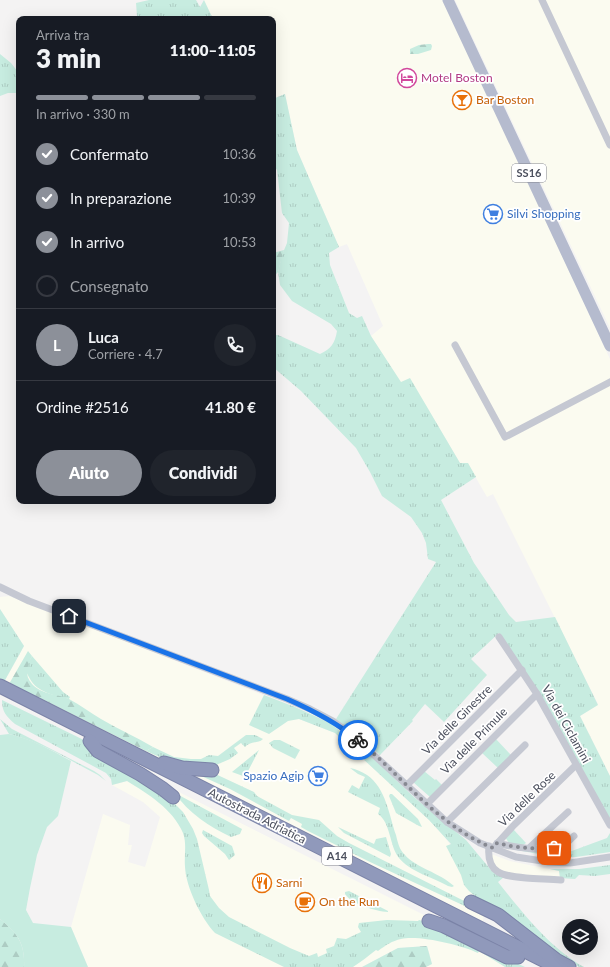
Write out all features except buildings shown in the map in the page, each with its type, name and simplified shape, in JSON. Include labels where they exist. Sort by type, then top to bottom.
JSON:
[{"type":"highway","name":"Autostrada Adriatica","points":[[0,686],[557,967]]},
{"type":"highway","name":"Autostrada Adriatica","points":[[0,695],[538,967]]},
{"type":"highway","points":[[90,741],[98,751],[140,774],[163,789],[172,797]]},
{"type":"highway","points":[[117,746],[125,744],[174,766],[212,770]]},
{"type":"highway","points":[[472,902],[498,915],[556,960],[569,967]]},
{"type":"highway","points":[[429,920],[507,957],[518,957]]},
{"type":"main road","name":"SS16","points":[[451,1],[610,346]]},
{"type":"street","points":[[542,0],[610,145]]},
{"type":"street","points":[[455,345],[505,437],[610,382]]},
{"type":"street","points":[[0,586],[30,601],[287,699],[333,721],[352,734],[447,822],[468,837],[493,846],[516,857],[549,862],[570,863],[610,857]]},
{"type":"street","name":"Via dei Ciclamini","points":[[499,637],[537,694],[610,825]]},
{"type":"street","name":"Via delle Ginestre","points":[[407,785],[522,670]]},
{"type":"street","name":"Via delle Primule","points":[[427,804],[537,694]]},
{"type":"street","points":[[447,822],[525,745]]},
{"type":"street","name":"Via delle Rose","points":[[493,846],[576,765]]},
{"type":"street","points":[[529,848],[568,812]]},
{"type":"street","points":[[493,846],[554,848],[563,846],[574,836]]},
{"type":"street","points":[[493,846],[489,860],[492,866],[499,873],[511,877],[561,880]]},
{"type":"shaded area","points":[[204,0],[442,0],[610,359],[610,776],[580,716],[598,704],[493,494],[487,497],[468,464],[460,463],[410,379],[401,383],[371,336],[383,326],[347,244],[339,247],[297,150],[285,94],[276,98],[276,16],[212,16]]},
{"type":"shaded area","points":[[455,0],[610,0],[610,328],[545,191]]},
{"type":"shaded area","points":[[9,596],[289,705],[299,719],[335,733],[429,820],[442,834],[487,891],[483,921],[174,769],[4,682],[24,646],[0,609],[0,597]]},
{"type":"shaded area","points":[[147,776],[480,943],[479,951],[505,967],[426,967],[432,964],[427,946],[398,948],[362,967],[88,967],[71,927],[103,814],[130,825],[128,845],[132,845],[128,862],[145,867],[160,817],[143,802],[112,785]]},
{"type":"shaded area","points":[[491,854],[510,861],[559,871],[560,878],[515,875],[504,872],[497,868],[492,860]]},
{"type":"green space","points":[[149,0],[196,0],[200,7],[204,0],[212,16],[137,16],[136,3]]},
{"type":"green space","points":[[431,44],[431,50],[418,54],[410,54],[410,49],[419,45]]},
{"type":"green space","points":[[0,54],[16,69],[16,93],[8,93],[0,96]]},
{"type":"green space","points":[[285,94],[297,150],[339,247],[329,253],[330,265],[349,313],[357,318],[362,316],[371,336],[401,382],[410,378],[460,463],[468,463],[476,477],[441,500],[474,563],[509,615],[516,622],[555,617],[598,705],[580,716],[610,776],[610,819],[540,694],[499,633],[471,659],[487,675],[444,722],[425,704],[412,720],[413,721],[380,755],[336,719],[436,562],[428,559],[426,543],[422,533],[411,517],[382,496],[356,448],[301,391],[276,370],[276,335],[320,354],[332,345],[337,331],[331,324],[292,301],[280,285],[278,272],[282,255],[287,243],[289,223],[282,213],[276,168],[276,98]]},
{"type":"green space","points":[[284,250],[276,274],[276,252]]},
{"type":"green space","points":[[0,609],[24,646],[4,682],[0,679]]},
{"type":"green space","points":[[28,651],[32,656],[27,674],[29,681],[36,688],[69,699],[101,719],[153,747],[146,751],[9,684]]},
{"type":"green space","points":[[32,656],[63,692],[70,697],[69,699],[47,693],[33,683],[26,671]]},
{"type":"green space","points":[[264,695],[330,723],[372,757],[415,798],[466,840],[491,870],[504,877],[498,882],[537,929],[562,952],[562,955],[566,955],[584,967],[579,967],[558,956],[469,891],[464,885],[461,875],[446,846],[451,844],[429,820],[335,733],[299,719],[288,721],[269,734],[249,725]]},
{"type":"green space","points":[[2,700],[92,744],[171,800],[183,812],[193,829],[197,839],[210,896],[219,908],[229,917],[290,948],[309,956],[317,953],[318,957],[327,953],[326,949],[334,946],[337,938],[346,939],[361,932],[358,927],[359,923],[387,920],[419,920],[434,924],[525,967],[505,967],[479,951],[478,953],[440,942],[409,938],[395,941],[378,951],[376,950],[353,967],[284,967],[215,933],[200,911],[191,893],[186,875],[183,833],[179,824],[166,809],[143,791],[127,781],[112,785],[111,779],[106,773],[15,724],[5,714]]},
{"type":"green space","points":[[0,719],[12,729],[94,771],[106,781],[98,775],[55,752],[21,737],[9,734]]},
{"type":"green space","points":[[9,734],[33,742],[71,761],[58,816],[47,827],[37,855],[26,910],[33,923],[71,927],[88,967],[24,967],[22,945],[16,934],[0,919],[0,735]]},
{"type":"green space","points":[[246,735],[255,735],[263,739],[245,747],[241,743],[234,748],[238,753],[230,759],[216,765],[171,762],[146,751],[153,747],[174,757],[201,759],[209,755],[218,756]]},
{"type":"green space","points":[[495,738],[511,755],[498,768],[481,752]]},
{"type":"green space","points":[[274,740],[280,740],[300,750],[295,759],[273,748],[269,743]]},
{"type":"green space","points":[[259,750],[247,773],[254,777],[254,780],[232,772]]},
{"type":"green space","points":[[350,768],[367,775],[379,787],[386,802],[398,843],[403,853],[415,863],[442,877],[454,886],[448,886],[403,863],[393,847],[388,828],[378,814],[380,808],[348,792],[352,785],[359,789],[365,777]]},
{"type":"green space","points":[[188,770],[209,771],[254,792],[257,796],[292,815],[319,820],[337,836],[349,843],[492,915],[497,921],[370,862],[308,831],[301,827],[302,824],[291,818],[289,821],[230,789]]},
{"type":"green space","points":[[424,771],[442,785],[430,797],[413,782]]},
{"type":"green space","points":[[175,793],[242,829],[240,834],[231,837],[207,824],[186,807]]},
{"type":"green space","points":[[392,794],[418,819],[422,827],[396,813],[389,796]]},
{"type":"green space","points":[[338,827],[374,844],[376,839],[386,837],[391,854],[390,857],[344,833]]},
{"type":"green space","points":[[513,829],[526,843],[523,845],[509,843],[505,837]]},
{"type":"green space","points":[[203,830],[232,846],[235,855],[229,860],[225,854],[204,836],[202,833]]},
{"type":"green space","points":[[610,833],[610,852],[576,857],[555,857],[505,848],[531,851],[569,852],[607,838]]},
{"type":"green space","points":[[610,865],[610,874],[595,876],[579,875],[575,879],[560,878],[559,871],[550,869],[579,869]]},
{"type":"green space","points":[[349,891],[388,912],[371,909],[353,901],[345,894],[345,892]]},
{"type":"green space","points":[[0,919],[16,934],[22,945],[24,967],[0,967]]},
{"type":"green space","points":[[427,946],[432,964],[426,967],[362,967],[398,948]]},
{"type":"way so far","points":[[358,740],[447,822],[468,837],[493,848],[497,843],[508,846],[529,848],[554,848]]},
{"type":"place","name":"Motel Boston","points":[[407,78]]},
{"type":"place","name":"Bar Boston","points":[[462,100]]},
{"type":"place","name":"Silvi Shopping","points":[[493,214]]},
{"type":"place","name":"Spazio Agip","points":[[318,776]]},
{"type":"place","name":"Sarni","points":[[262,883]]},
{"type":"place","name":"On the Run","points":[[305,902]]},
{"type":"route","points":[[69,616],[287,699],[333,721],[358,740]]}]
